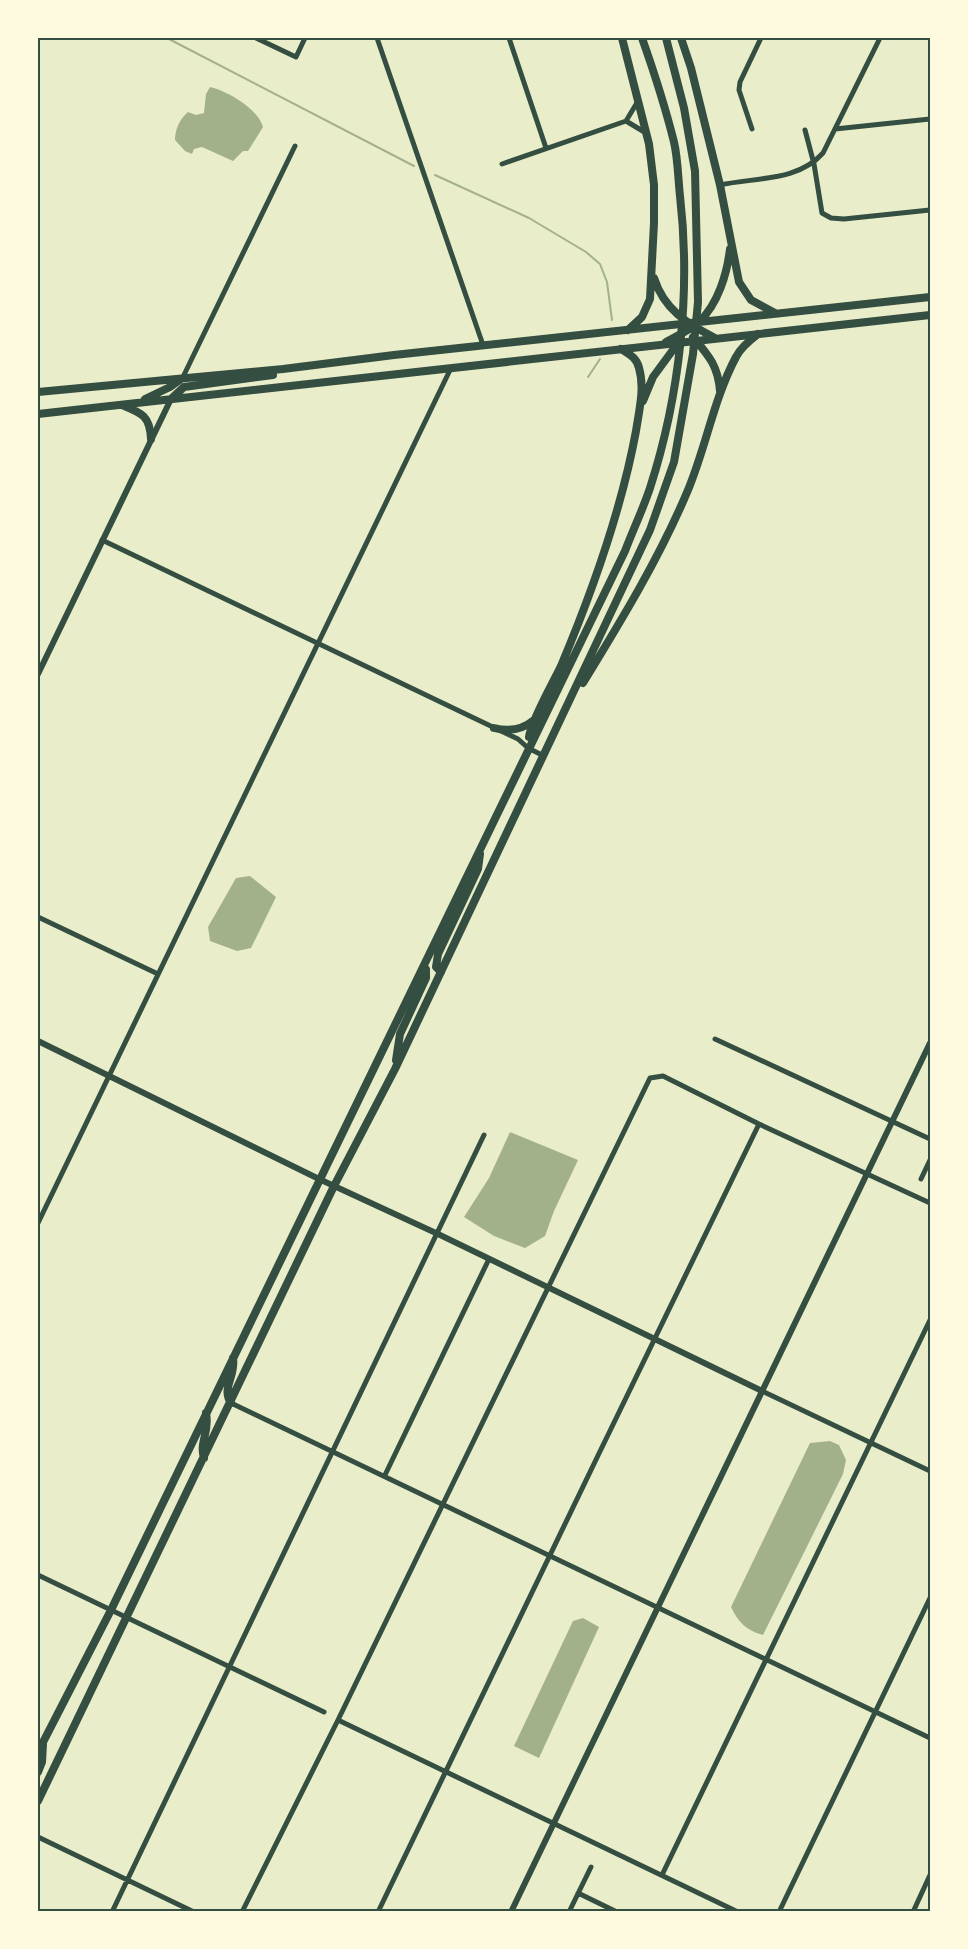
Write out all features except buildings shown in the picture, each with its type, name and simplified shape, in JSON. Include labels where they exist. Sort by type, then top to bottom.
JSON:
[{"type":"main road","points":[[622,38],[646,133],[654,185],[650,299],[642,317],[628,330]]},
{"type":"main road","points":[[38,1752],[111,1610],[625,551],[650,488],[670,406],[678,354],[684,271],[682,217],[674,144],[656,76],[642,38]]},
{"type":"main road","points":[[38,1801],[334,1186],[395,1069],[650,530],[674,462],[685,405],[698,302],[696,171],[684,108],[666,38]]},
{"type":"main road","points":[[681,38],[691,68],[720,185],[739,282],[744,292],[758,305],[775,313]]},
{"type":"main road","points":[[640,406],[653,377],[679,342],[693,330],[722,285],[728,266],[730,240]]},
{"type":"main road","points":[[652,269],[658,290],[667,305],[693,330],[713,361],[719,375],[720,395]]},
{"type":"main road","points":[[664,344],[716,320],[930,297]]},
{"type":"main road","points":[[38,392],[284,369],[670,325],[716,338],[930,315]]},
{"type":"main road","points":[[560,722],[599,658],[668,532],[688,490],[720,395],[737,355],[758,334]]},
{"type":"main road","points":[[38,414],[679,342]]},
{"type":"main road","points":[[528,748],[530,732],[564,659],[601,562],[622,497],[640,406],[642,383],[639,366],[633,356],[621,349]]},
{"type":"main road","points":[[171,399],[184,387],[272,376],[284,369]]},
{"type":"main road","points":[[136,403],[182,379]]},
{"type":"main road","points":[[122,405],[140,412],[151,426],[152,439]]},
{"type":"main road","points":[[494,728],[515,730],[537,717]]},
{"type":"main road","points":[[441,972],[436,968],[438,954],[478,869],[482,845]]},
{"type":"main road","points":[[395,1069],[400,1034],[426,978],[426,969],[423,968]]},
{"type":"main road","points":[[231,1403],[227,1397],[227,1390],[234,1368],[233,1358]]},
{"type":"main road","points":[[204,1459],[202,1443],[209,1425],[206,1413]]},
{"type":"main road","points":[[38,1772],[42,1762],[44,1741]]},
{"type":"street","points":[[256,38],[296,57],[305,38]]},
{"type":"street","points":[[377,38],[483,345]]},
{"type":"street","points":[[509,38],[546,148]]},
{"type":"street","points":[[752,129],[739,90],[740,82],[761,38]]},
{"type":"street","points":[[720,185],[793,173],[814,164],[823,153],[880,38]]},
{"type":"street","points":[[502,165],[626,121],[638,101]]},
{"type":"street","points":[[835,129],[930,119]]},
{"type":"street","points":[[626,121],[646,133]]},
{"type":"street","points":[[805,129],[814,164],[822,213],[831,218],[844,219],[930,210]]},
{"type":"street","points":[[182,379],[295,146]]},
{"type":"street","points":[[38,1223],[451,368]]},
{"type":"street","points":[[38,674],[171,399]]},
{"type":"street","points":[[102,540],[494,728],[544,756]]},
{"type":"street","points":[[38,917],[158,974]]},
{"type":"street","points":[[715,1039],[930,1139]]},
{"type":"street","points":[[38,1041],[319,1179],[930,1471]]},
{"type":"street","points":[[511,1911],[930,1043]]},
{"type":"street","points":[[242,1911],[444,1504],[650,1078],[663,1076],[759,1124],[930,1203]]},
{"type":"street","points":[[378,1911],[759,1124]]},
{"type":"street","points":[[112,1911],[484,1135]]},
{"type":"street","points":[[921,1179],[930,1160]]},
{"type":"street","points":[[385,1475],[489,1259]]},
{"type":"street","points":[[662,1875],[930,1320]]},
{"type":"street","points":[[231,1403],[930,1738]]},
{"type":"street","points":[[38,1575],[324,1712]]},
{"type":"street","points":[[779,1911],[930,1598]]},
{"type":"street","points":[[338,1720],[738,1911]]},
{"type":"street","points":[[38,1838],[194,1911]]},
{"type":"street","points":[[569,1911],[591,1867]]},
{"type":"street","points":[[913,1911],[930,1875]]},
{"type":"street","points":[[578,1893],[617,1911]]},
{"type":"shaded area","points":[[210,87],[242,102],[256,114],[263,127],[248,151],[243,151],[233,161],[202,147],[194,149],[192,154],[185,151],[175,140],[179,124],[188,112],[196,115],[204,113],[206,94]]},
{"type":"shaded area","points":[[250,876],[276,897],[251,948],[237,951],[210,941],[208,927],[236,878]]},
{"type":"shaded area","points":[[510,1132],[578,1160],[545,1236],[525,1248],[494,1236],[464,1217],[489,1178]]},
{"type":"shaded area","points":[[830,1441],[839,1445],[846,1460],[843,1474],[763,1635],[757,1633],[744,1625],[731,1607],[810,1443]]},
{"type":"shaded area","points":[[583,1618],[599,1627],[539,1758],[514,1746],[573,1621]]},
{"type":"waterway","points":[[167,38],[414,166]]},
{"type":"waterway","points":[[435,175],[529,218],[586,252],[600,264],[607,282],[612,320]]},
{"type":"waterway","points":[[588,377],[600,359]]}]
